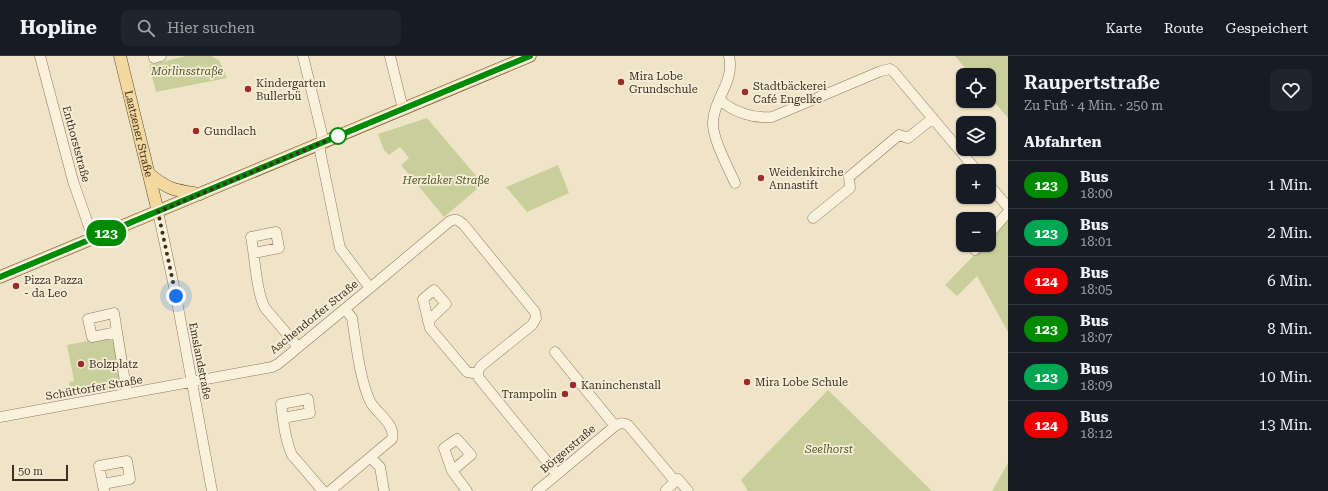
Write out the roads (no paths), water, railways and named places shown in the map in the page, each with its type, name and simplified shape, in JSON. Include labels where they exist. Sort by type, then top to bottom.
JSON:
[{"type":"main road","name":"Laatzener Straße","points":[[120,56],[158,212]]},
{"type":"main road","points":[[0,278],[403,109],[517,59],[530,56]]},
{"type":"main road","points":[[149,174],[163,185],[171,189],[201,194]]},
{"type":"street","name":"Enthorststraße","points":[[40,56],[73,181],[93,238]]},
{"type":"street","points":[[154,56],[154,58],[161,56]]},
{"type":"street","name":"Aschendorfer Straße","points":[[192,382],[272,367],[370,288],[340,248],[320,150],[322,134],[303,56]]},
{"type":"street","points":[[390,56],[403,109]]},
{"type":"street","points":[[729,56],[731,62],[728,80],[716,108],[713,121],[714,130],[735,183]]},
{"type":"street","points":[[720,100],[728,108],[758,117],[772,116],[881,71],[890,69],[893,70],[971,164]]},
{"type":"street","points":[[813,218],[850,188],[849,177],[899,135],[908,138],[932,118]]},
{"type":"street","points":[[996,193],[1008,207]]},
{"type":"street","name":"Emslandstraße","points":[[158,212],[176,296],[212,491]]},
{"type":"street","points":[[996,226],[1008,212]]},
{"type":"street","points":[[370,288],[450,221],[454,219],[459,220],[534,312],[536,318],[532,325],[481,366],[478,374],[480,381],[557,474]]},
{"type":"street","points":[[254,253],[263,304],[298,347]]},
{"type":"street","points":[[330,491],[392,439],[393,432],[372,404],[365,390],[352,318],[345,309]]},
{"type":"street","points":[[428,321],[430,328],[467,372],[478,374]]},
{"type":"street","points":[[117,332],[128,394]]},
{"type":"street","points":[[555,352],[615,426],[624,422],[628,425],[675,482]]},
{"type":"street","name":"Schüttorfer Straße","points":[[0,417],[192,382]]},
{"type":"street","points":[[283,418],[289,449],[292,455],[323,491]]},
{"type":"street","name":"Börgerstraße","points":[[537,491],[615,426]]},
{"type":"street","points":[[371,458],[380,467],[384,491]]},
{"type":"street","points":[[452,471],[467,491]]},
{"type":"street","points":[[667,491],[666,490],[678,479],[688,491]]},
{"type":"place","name":"Mira Lobe Grundschule","points":[[621,82]]},
{"type":"place","name":"Kindergarten Bullerbü","points":[[248,89]]},
{"type":"place","name":"Stadtbäckerei Café Engelke","points":[[745,92]]},
{"type":"place","name":"Gundlach","points":[[196,131]]},
{"type":"place","name":"Weidenkirche Annastift","points":[[761,178]]},
{"type":"place","name":"Pizza Pazza - da Leo","points":[[16,286]]},
{"type":"place","name":"Bolzplatz","points":[[81,364]]},
{"type":"place","name":"Mira Lobe Schule","points":[[747,382]]},
{"type":"place","name":"Kaninchenstall","points":[[573,385]]},
{"type":"place","name":"Trampolin","points":[[565,394]]},
{"type":"park label","name":"Mörlinsstraße","points":[[187,71]]},
{"type":"park label","name":"Herzlaker Straße","points":[[446,180]]},
{"type":"park label","name":"Seelhorst","points":[[829,449]]}]
